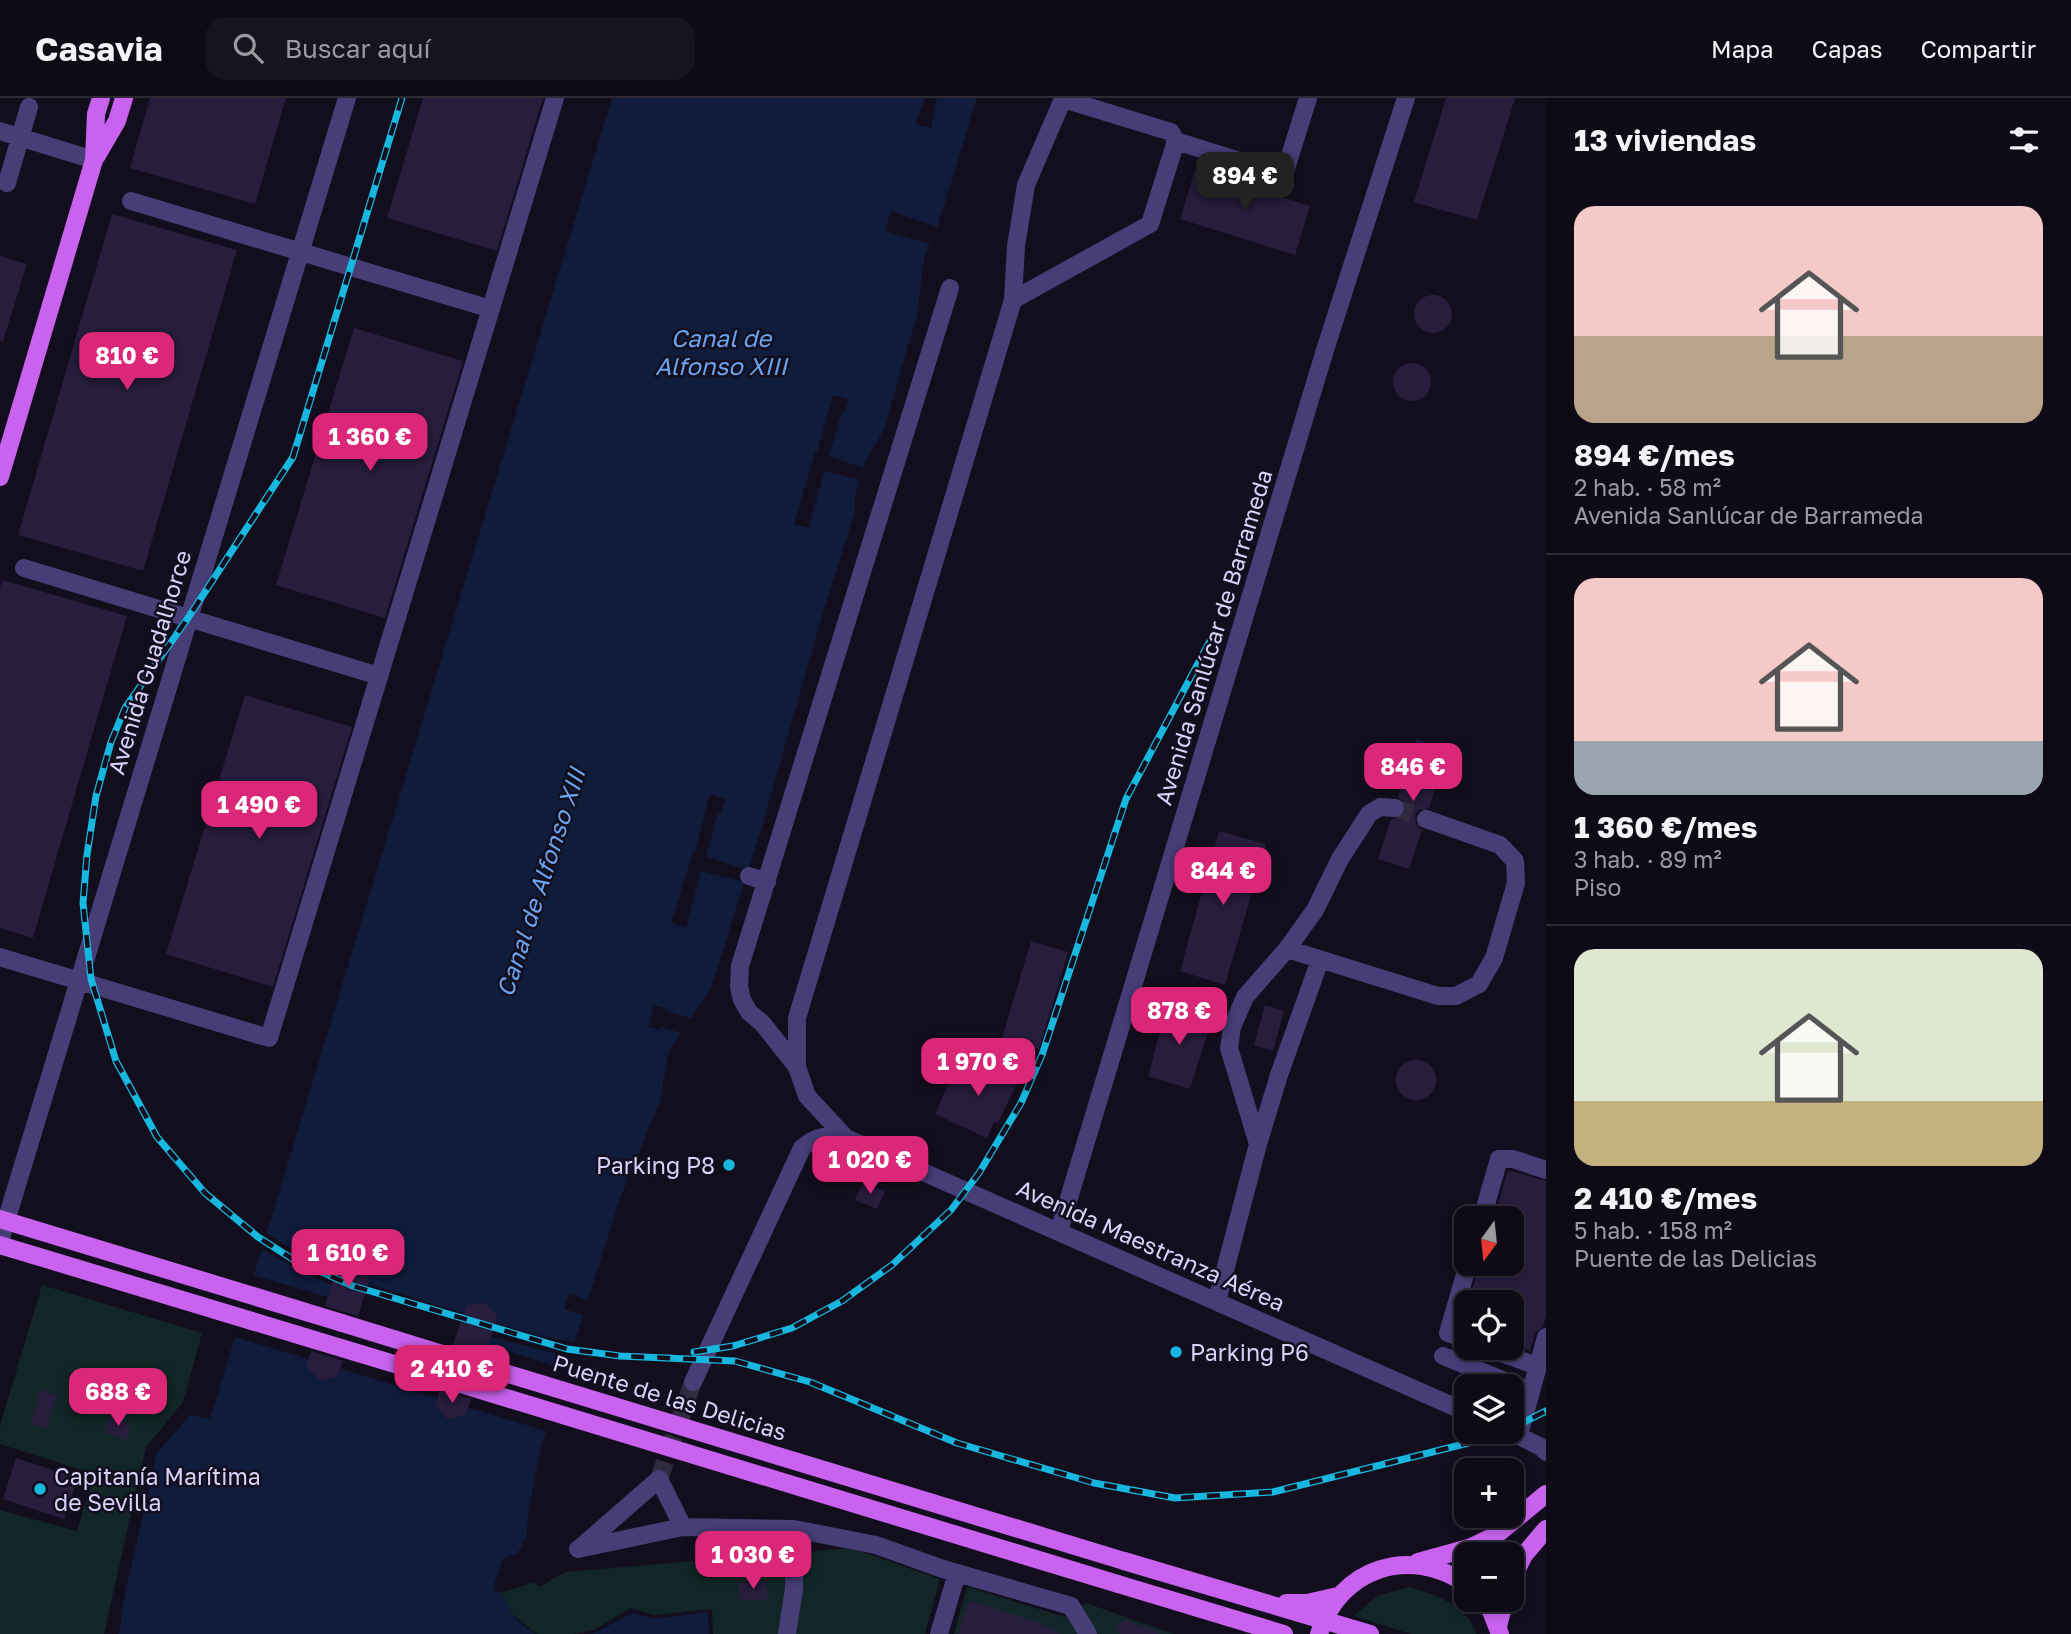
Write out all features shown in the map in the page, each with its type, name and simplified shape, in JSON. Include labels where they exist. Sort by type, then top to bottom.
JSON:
[{"type":"main road","points":[[94,160],[96,114],[101,98]]},
{"type":"main road","points":[[0,477],[94,160],[117,121],[124,98]]},
{"type":"main road","name":"Puente de las Delicias","points":[[0,1219],[1269,1604],[1321,1627],[1370,1634]]},
{"type":"main road","points":[[0,1243],[1118,1584],[1256,1629],[1284,1634]]},
{"type":"main road","points":[[1321,1627],[1338,1596],[1353,1583],[1389,1566],[1409,1564],[1469,1548],[1496,1535],[1546,1494]]},
{"type":"main road","points":[[1524,1555],[1546,1528]]},
{"type":"main road","points":[[1409,1564],[1441,1570],[1454,1577]]},
{"type":"main road","points":[[1269,1604],[1307,1602],[1338,1596]]},
{"type":"main road","points":[[1489,1612],[1499,1630]]},
{"type":"main road","points":[[1499,1630],[1503,1612]]},
{"type":"street","name":"Avenida Guadalhorce","points":[[0,1243],[346,98]]},
{"type":"street","points":[[0,957],[269,1038],[555,98]]},
{"type":"street","points":[[846,1138],[807,1096],[797,1067],[797,1018],[1013,300],[1016,246],[1026,185],[1063,99],[1171,132],[1176,141],[1284,175],[1308,98]]},
{"type":"street","name":"Avenida Sanlúcar de Barrameda","points":[[1059,1231],[1325,350],[1406,98]]},
{"type":"street","points":[[7,183],[29,107]]},
{"type":"street","points":[[0,131],[94,160]]},
{"type":"street","points":[[1013,300],[1150,224],[1176,141]]},
{"type":"street","points":[[131,201],[491,309]]},
{"type":"street","points":[[797,1067],[763,1024],[749,1012],[742,1000],[739,987],[740,966],[950,288]]},
{"type":"street","points":[[24,568],[379,676]]},
{"type":"street","points":[[1258,1144],[1229,1048],[1232,1027],[1245,997],[1287,949],[1315,910],[1340,859],[1369,814],[1380,807],[1395,807]]},
{"type":"street","points":[[1287,949],[1438,996],[1456,996],[1479,984],[1494,958],[1516,883],[1515,861],[1500,845],[1426,818]]},
{"type":"street","points":[[749,876],[767,882]]},
{"type":"street","points":[[1217,1301],[1258,1144],[1279,1075],[1320,960]]},
{"type":"street","name":"Avenida Maestranza Aérea","points":[[693,1382],[802,1149],[813,1139],[825,1135],[846,1138],[1454,1407]]},
{"type":"street","points":[[1485,1206],[1499,1159],[1513,1159],[1546,1170]]},
{"type":"street","points":[[1454,1312],[1448,1333],[1454,1335]]},
{"type":"street","points":[[1524,1408],[1546,1337]]},
{"type":"street","points":[[1443,1356],[1530,1391]]},
{"type":"street","points":[[1521,1360],[1537,1366]]},
{"type":"street","points":[[1524,1436],[1546,1442]]},
{"type":"street","points":[[1524,1438],[1546,1452]]},
{"type":"street","points":[[683,1527],[659,1479],[578,1549],[683,1527],[794,1530],[876,1545],[957,1573],[1071,1606],[1088,1634]]},
{"type":"street","points":[[787,1634],[794,1589],[794,1530]]},
{"type":"street","points":[[939,1634],[957,1573]]},
{"type":"green space","points":[[42,1285],[202,1333],[183,1402],[146,1447],[104,1634],[0,1634],[0,1510],[77,1531],[94,1474],[0,1444],[0,1426]]},
{"type":"green space","points":[[851,1548],[940,1579],[925,1634],[713,1634],[712,1609],[655,1615],[631,1608],[594,1630],[574,1634],[537,1634],[514,1616],[501,1593],[534,1582],[539,1587],[552,1580],[548,1578],[553,1579],[565,1572]]},
{"type":"green space","points":[[967,1587],[1065,1617],[1086,1603],[1174,1634],[954,1634]]},
{"type":"green space","points":[[1410,1587],[1440,1598],[1454,1606],[1454,1612],[1466,1615],[1476,1634],[1411,1634],[1354,1616],[1377,1596]]},
{"type":"water","name":"Canal de Alfonso XIII","points":[[612,98],[977,98],[938,225],[924,257],[917,315],[884,429],[866,461],[855,496],[855,512],[821,619],[761,830],[711,988],[669,1051],[660,1101],[620,1198],[588,1300],[569,1294],[564,1309],[583,1315],[540,1450],[528,1513],[527,1536],[517,1554],[503,1558],[493,1588],[496,1592],[500,1591],[516,1620],[536,1634],[119,1634],[123,1603],[157,1453],[190,1415],[210,1419]]},
{"type":"water","points":[[708,1612],[709,1634],[592,1634],[633,1613],[654,1619]]},
{"type":"pier","points":[[925,98],[937,98],[931,128],[915,124]]},
{"type":"pier","points":[[891,211],[941,228],[934,245],[885,231]]},
{"type":"pier","points":[[833,395],[848,399],[829,456],[867,469],[863,481],[824,471],[809,528],[794,524]]},
{"type":"pier","points":[[710,794],[726,799],[721,814],[718,814],[706,856],[744,869],[740,881],[701,871],[686,928],[671,923],[695,852]]},
{"type":"pier","points":[[654,1005],[694,1019],[684,1034],[661,1027],[659,1030],[648,1027]]},
{"type":"pier","points":[[264,1231],[293,1250],[335,1271],[337,1267],[356,1263],[370,1278],[368,1284],[463,1313],[466,1306],[484,1302],[498,1316],[496,1323],[578,1343],[573,1358],[492,1337],[488,1345],[569,1370],[550,1432],[469,1408],[466,1415],[447,1419],[435,1406],[437,1398],[341,1369],[338,1376],[320,1381],[308,1359],[232,1336],[250,1274],[328,1297],[331,1285],[259,1247]]},
{"type":"building","points":[[150,98],[286,98],[255,204],[130,168]]},
{"type":"building","points":[[423,98],[543,98],[497,251],[387,218]]},
{"type":"building","points":[[1446,98],[1515,98],[1477,220],[1414,202]]},
{"type":"building","points":[[1195,170],[1310,206],[1295,255],[1180,219]]},
{"type":"building","points":[[112,214],[237,250],[143,571],[18,535]]},
{"type":"building","points":[[0,256],[27,264],[3,341],[0,341]]},
{"type":"building","points":[[1433,295],[1446,301],[1452,314],[1446,327],[1433,333],[1420,327],[1414,314],[1420,301]]},
{"type":"building","points":[[354,328],[463,361],[385,618],[276,585]]},
{"type":"building","points":[[1412,363],[1425,369],[1431,382],[1425,395],[1412,401],[1399,395],[1393,382],[1399,369]]},
{"type":"building","points":[[2,580],[127,616],[33,938],[0,928]]},
{"type":"building","points":[[245,695],[352,727],[273,987],[166,954]]},
{"type":"building","points":[[1416,739],[1448,750],[1429,808],[1419,810],[1415,816],[1417,826],[1422,830],[1409,869],[1378,859],[1391,819],[1401,818],[1406,809],[1405,802],[1398,797]]},
{"type":"building","points":[[1219,831],[1266,844],[1225,985],[1180,971]]},
{"type":"building","points":[[1031,941],[1068,952],[1039,1049],[1002,1038]]},
{"type":"building","points":[[1265,1005],[1284,1011],[1273,1051],[1254,1045]]},
{"type":"building","points":[[1167,1006],[1212,1020],[1190,1089],[1148,1076]]},
{"type":"building","points":[[1416,1060],[1424,1061],[1430,1066],[1435,1072],[1435,1088],[1430,1094],[1424,1099],[1416,1100],[1408,1099],[1402,1094],[1397,1088],[1396,1080],[1397,1072],[1402,1066],[1408,1061]]},
{"type":"building","points":[[976,1061],[1021,1074],[998,1123],[994,1122],[987,1138],[935,1114],[952,1076],[966,1083]]},
{"type":"building","points":[[1508,1170],[1546,1181],[1546,1316],[1543,1326],[1535,1333],[1530,1351],[1524,1349],[1524,1290],[1472,1290],[1476,1276],[1524,1276],[1524,1206],[1498,1206]]},
{"type":"building","points":[[863,1182],[885,1191],[877,1209],[855,1200]]},
{"type":"building","points":[[356,1263],[370,1278],[358,1316],[325,1306],[337,1267]]},
{"type":"building","points":[[484,1302],[498,1316],[485,1355],[453,1345],[466,1306]]},
{"type":"building","points":[[311,1351],[343,1361],[338,1376],[320,1381],[306,1366]]},
{"type":"building","points":[[40,1390],[57,1395],[47,1428],[31,1424]]},
{"type":"building","points":[[440,1390],[471,1399],[466,1415],[447,1419],[435,1406]]},
{"type":"building","points":[[109,1417],[131,1424],[126,1440],[105,1433]]},
{"type":"building","name":"Capitanía Marítima de Sevilla","points":[[16,1458],[78,1478],[64,1519],[3,1499]]},
{"type":"building","points":[[766,1581],[768,1599],[740,1601],[738,1583]]},
{"type":"building","points":[[968,1600],[1037,1622],[1061,1634],[958,1634]]},
{"type":"building","points":[[1125,1620],[1159,1634],[1120,1634],[1115,1626]]},
{"type":"tunnel","points":[[1395,808],[1426,819]]},
{"type":"tunnel","points":[[659,1479],[693,1382]]},
{"type":"railway","points":[[402,98],[293,457],[188,618],[125,708],[111,742],[96,796],[83,903],[91,979],[116,1061],[157,1137],[205,1193],[258,1237],[294,1260],[353,1286],[567,1349],[620,1356],[735,1361],[810,1382],[957,1443],[1094,1483],[1175,1498],[1273,1492],[1512,1432],[1522,1423],[1546,1411]]},
{"type":"railway","points":[[694,1352],[733,1346],[792,1328],[842,1301],[892,1265],[951,1210],[979,1173],[1021,1103],[1042,1055],[1126,799],[1211,639]]},
{"type":"place","name":"Parking P8","points":[[729,1165]]},
{"type":"place","name":"Parking P6","points":[[1176,1352]]},
{"type":"place","name":"Capitanía Marítima de Sevilla","points":[[40,1489]]}]
